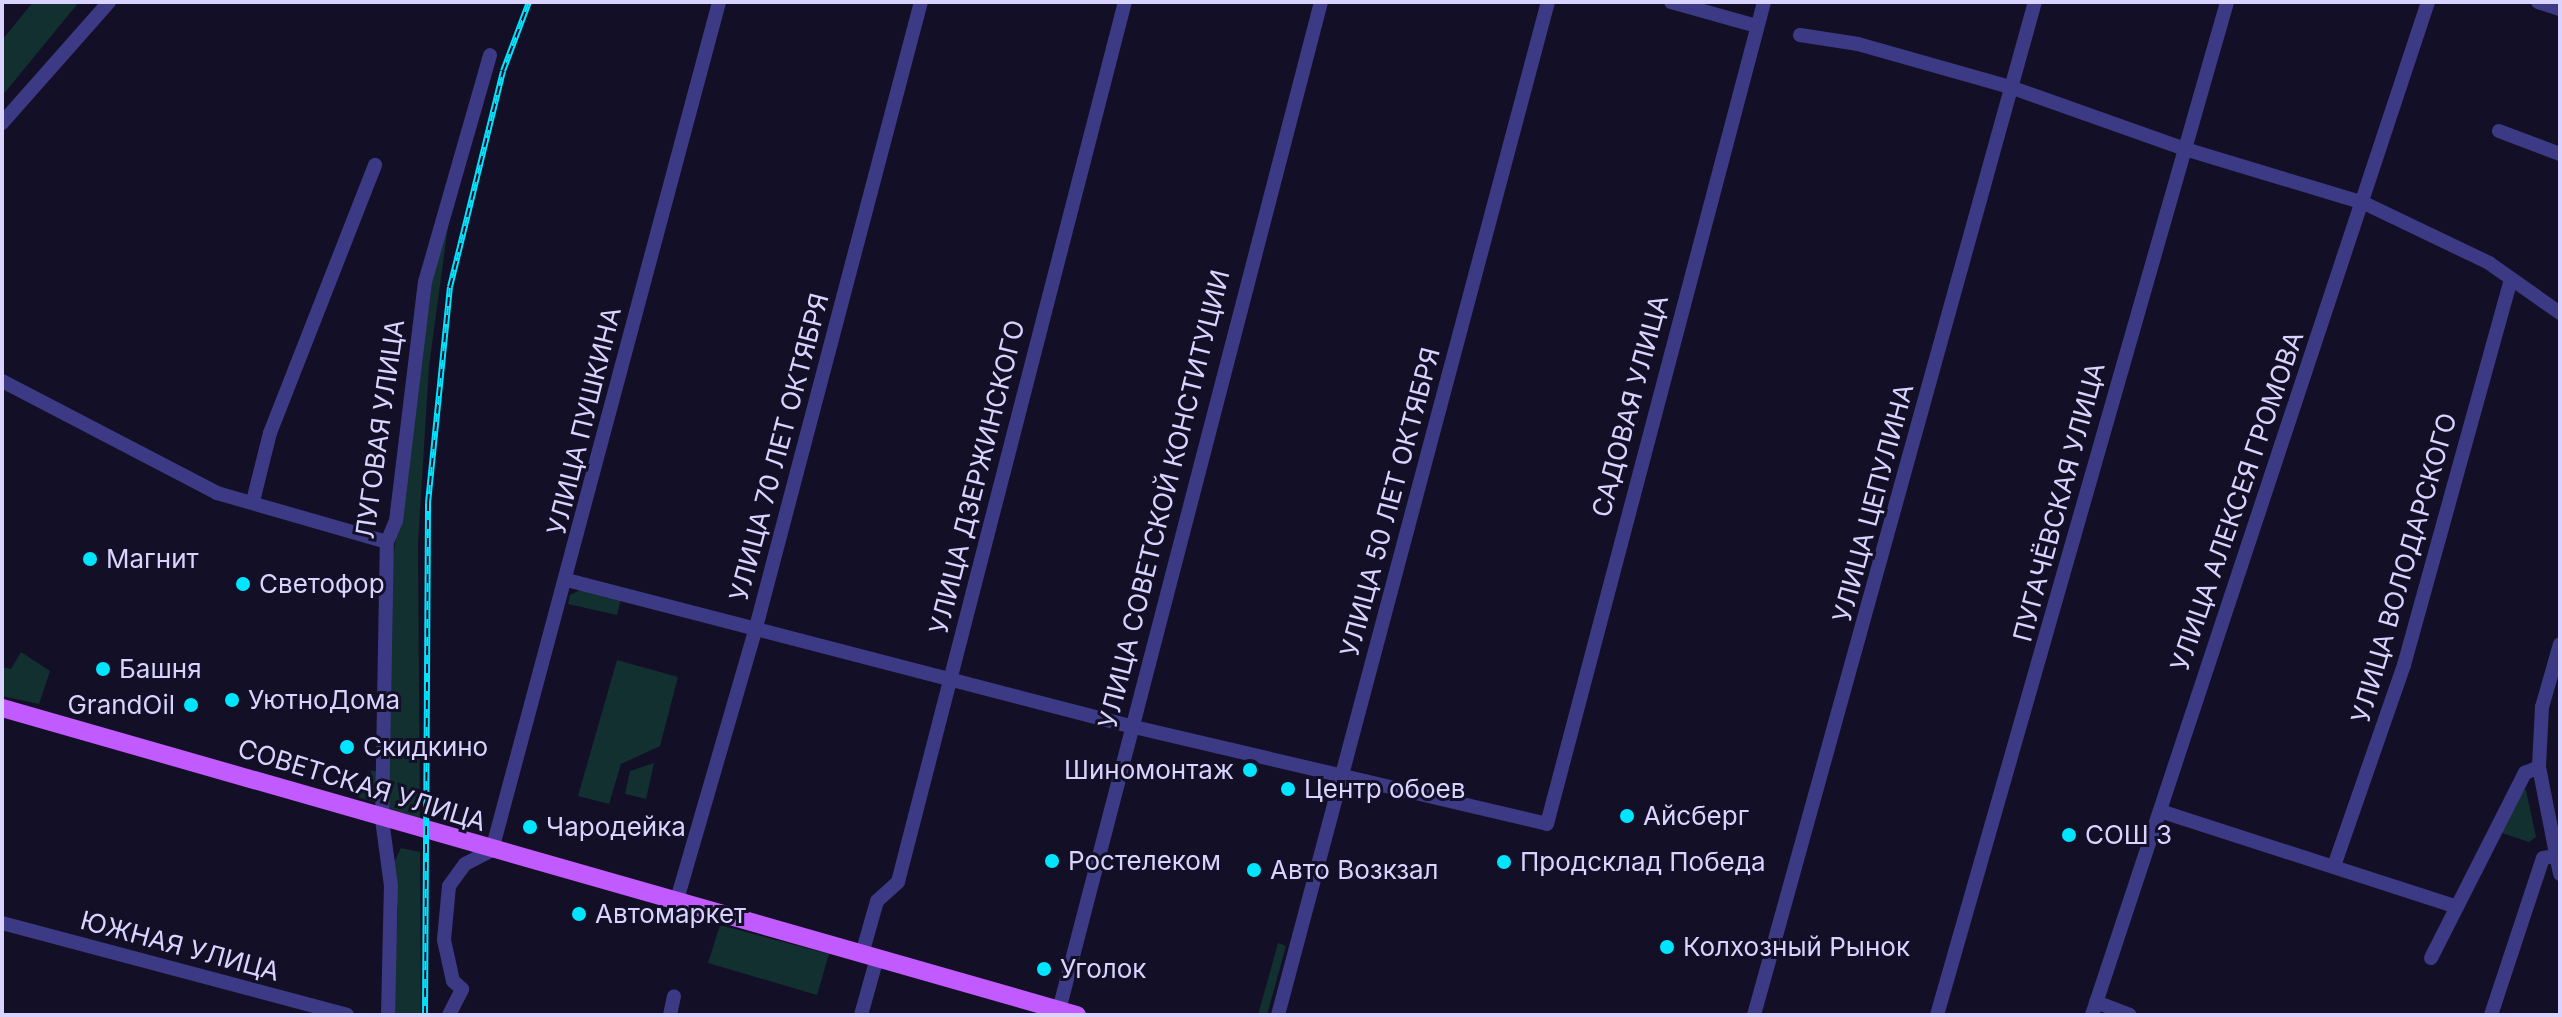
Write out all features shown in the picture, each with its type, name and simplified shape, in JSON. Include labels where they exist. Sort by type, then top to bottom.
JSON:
[{"type":"main road","name":"СОВЕТСКАЯ УЛИЦА","points":[[2,708],[676,903],[1077,1015]]},
{"type":"street","points":[[2,123],[109,2]]},
{"type":"street","name":"УЛИЦА ПУШКИНА","points":[[492,850],[567,580],[719,2]]},
{"type":"street","name":"УЛИЦА 70 ЛЕТ ОКТЯБРЯ","points":[[676,903],[755,631],[921,2]]},
{"type":"street","name":"УЛИЦА ДЗЕРЖИНСКОГО","points":[[861,1015],[877,901],[898,882],[1125,2]]},
{"type":"street","name":"УЛИЦА СОВЕТСКОЙ КОНСТИТУЦИИ","points":[[1059,1010],[1130,726],[1321,2]]},
{"type":"street","name":"УЛИЦА 50 ЛЕТ ОКТЯБРЯ","points":[[1278,1015],[1548,2]]},
{"type":"street","points":[[1671,2],[1757,26]]},
{"type":"street","name":"САДОВАЯ УЛИЦА","points":[[1343,778],[1547,824],[1764,2]]},
{"type":"street","name":"УЛИЦА ЦЕПУЛИНА","points":[[1754,1015],[2035,2]]},
{"type":"street","name":"ПУГАЧЁВСКАЯ УЛИЦА","points":[[1937,1015],[2032,694],[2227,2]]},
{"type":"street","name":"УЛИЦА АЛЕКСЕЯ ГРОМОВА","points":[[2094,1008],[2364,203],[2428,2]]},
{"type":"street","points":[[2538,2],[2560,9]]},
{"type":"street","points":[[1800,35],[1858,44],[2010,87],[2185,149],[2364,203],[2489,263],[2560,313]]},
{"type":"street","name":"ЛУГОВАЯ УЛИЦА","points":[[388,1015],[391,886],[382,819],[387,542],[396,521],[425,282],[490,55]]},
{"type":"street","points":[[2499,131],[2560,154]]},
{"type":"street","points":[[253,501],[270,433],[375,165]]},
{"type":"street","name":"УЛИЦА ВОЛОДАРСКОГО","points":[[2334,866],[2404,665],[2511,280]]},
{"type":"street","points":[[2,381],[217,493],[387,542]]},
{"type":"street","points":[[567,580],[950,681],[1343,778]]},
{"type":"street","points":[[2560,644],[2542,707],[2539,767],[2560,874]]},
{"type":"street","points":[[2431,958],[2525,773],[2539,767]]},
{"type":"street","points":[[2160,811],[2455,906]]},
{"type":"street","points":[[449,1015],[462,989],[453,981],[444,940],[449,886],[465,864],[492,850]]},
{"type":"street","points":[[2491,1015],[2543,858],[2555,856]]},
{"type":"street","name":"ЮЖНАЯ УЛИЦА","points":[[2,923],[347,1015]]},
{"type":"street","points":[[670,1015],[674,996]]},
{"type":"street","points":[[2094,1008],[2130,1015]]},
{"type":"green space","points":[[33,2],[79,2],[2,96],[2,40]]},
{"type":"green space","points":[[449,219],[429,366],[418,545],[420,819],[387,810],[393,558],[431,282]]},
{"type":"green space","points":[[580,590],[621,599],[617,615],[568,604],[570,595]]},
{"type":"green space","points":[[21,652],[50,671],[39,704],[2,696],[2,667],[11,669]]},
{"type":"green space","points":[[617,660],[678,677],[660,746],[621,764],[609,804],[578,796]]},
{"type":"green space","points":[[654,763],[646,799],[625,794],[630,771]]},
{"type":"green space","points":[[370,770],[379,772],[374,802],[357,797],[358,784]]},
{"type":"green space","points":[[2520,788],[2526,790],[2536,837],[2529,842],[2499,832]]},
{"type":"green space","points":[[401,848],[420,852],[421,1015],[393,1015],[398,910],[393,864]]},
{"type":"green space","points":[[720,925],[829,954],[817,995],[708,963]]},
{"type":"green space","points":[[1278,943],[1286,946],[1267,1015],[1258,1015]]},
{"type":"railway","points":[[425,1015],[428,503],[450,287],[503,71],[529,2]]},
{"type":"place","name":"Магнит","points":[[90,559]]},
{"type":"place","name":"Светофор","points":[[243,584]]},
{"type":"place","name":"Башня","points":[[103,669]]},
{"type":"place","name":"УютноДома","points":[[232,700]]},
{"type":"place","name":"GrandOil","points":[[191,705]]},
{"type":"place","name":"Скидкино","points":[[347,747]]},
{"type":"place","name":"Шиномонтаж","points":[[1250,770]]},
{"type":"place","name":"Центр обоев","points":[[1288,789]]},
{"type":"place","name":"Айсберг","points":[[1627,816]]},
{"type":"place","name":"Чародейка","points":[[530,827]]},
{"type":"place","name":"СОШ 3","points":[[2069,835]]},
{"type":"place","name":"Ростелеком","points":[[1052,861]]},
{"type":"place","name":"Продсклад Победа","points":[[1504,862]]},
{"type":"place","name":"Авто Возкзал","points":[[1254,870]]},
{"type":"place","name":"Автомаркет","points":[[579,914]]},
{"type":"place","name":"Колхозный Рынок","points":[[1667,947]]},
{"type":"place","name":"Уголок","points":[[1044,969]]}]
